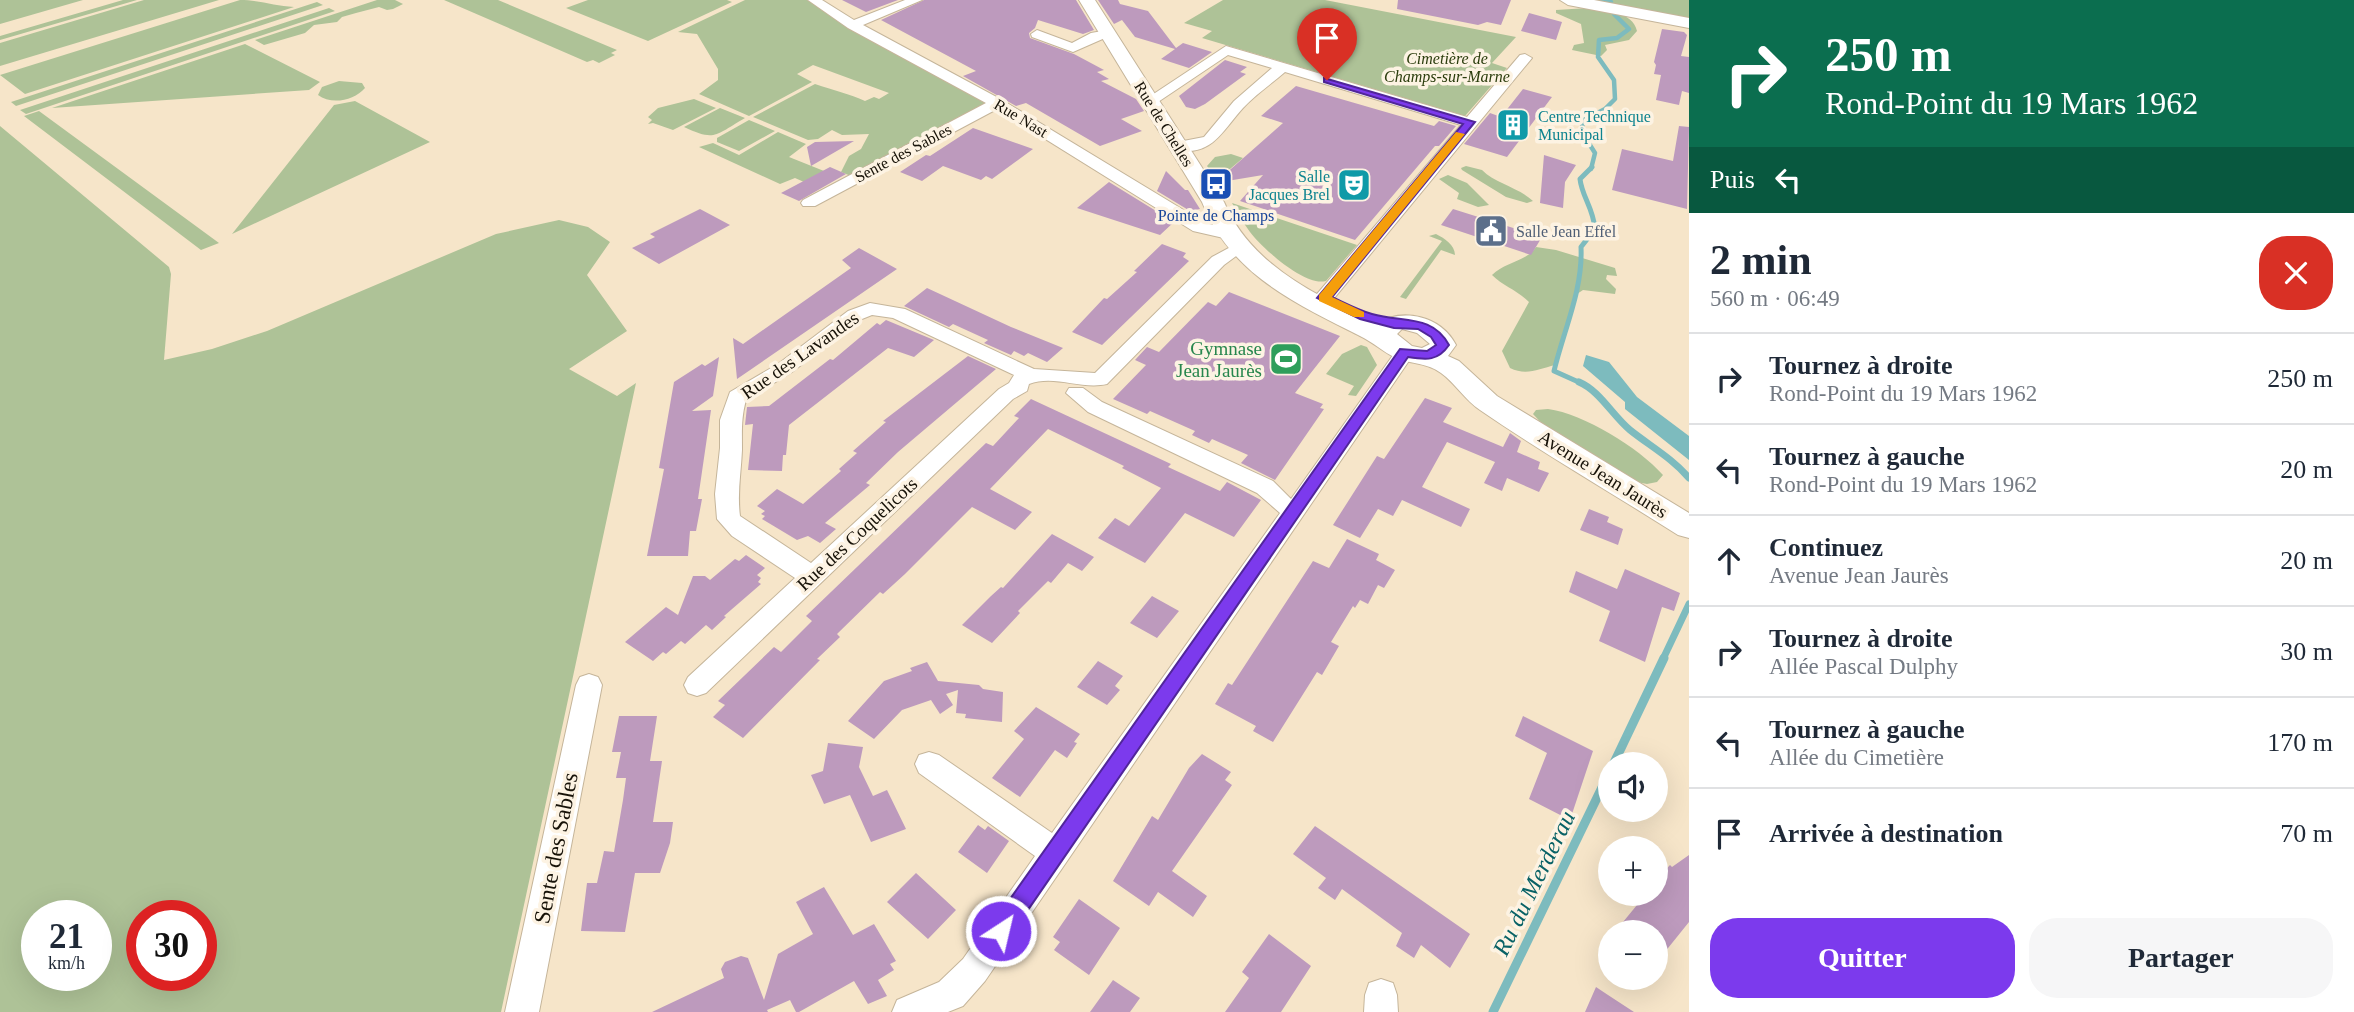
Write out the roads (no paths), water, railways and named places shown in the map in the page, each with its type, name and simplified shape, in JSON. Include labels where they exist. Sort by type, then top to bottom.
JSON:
[{"type":"main road","name":"Rue de Chelles","points":[[1087,0],[1213,202],[1216,215],[1233,241]]},
{"type":"main road","points":[[1567,0],[1689,23]]},
{"type":"main road","name":"Avenue Jean Jaurès","points":[[1213,202],[1257,255],[1283,274],[1411,343],[1450,368],[1487,402],[1689,527]]},
{"type":"main road","name":"Avenue Jean Jaurès","points":[[1233,241],[1273,276],[1411,343]]},
{"type":"street","name":"Rue Nast","points":[[814,0],[853,25],[997,103],[1199,227],[1233,241]]},
{"type":"street","points":[[853,25],[916,0]]},
{"type":"street","points":[[1037,34],[1073,48],[1096,36],[1108,34]]},
{"type":"street","points":[[1150,101],[1226,50],[1470,122]]},
{"type":"street","points":[[1324,298],[1525,58]]},
{"type":"street","points":[[1180,149],[1216,145],[1226,139],[1241,123],[1238,106],[1282,67]]},
{"type":"street","name":"Sente des Sables","points":[[809,203],[997,103]]},
{"type":"street","points":[[1025,381],[1079,387],[1100,379],[1218,261],[1233,241]]},
{"type":"street","name":"Rue des Lavandes","points":[[813,577],[740,530],[729,519],[726,494],[731,448],[730,420],[737,397],[785,368],[855,315],[870,309],[898,313],[1025,381]]},
{"type":"street","points":[[909,1012],[951,993],[961,985],[1411,343]]},
{"type":"street","name":"Rue des Coquelicots","points":[[697,685],[1006,394],[1025,381]]},
{"type":"street","points":[[1079,387],[1096,407],[1265,487],[1282,504],[1300,501]]},
{"type":"street","name":"Sente des Sables","points":[[522,1012],[589,685]]},
{"type":"street","points":[[929,764],[1055,853]]},
{"type":"water","points":[[1586,355],[1609,362],[1637,397],[1689,436],[1689,460],[1625,409],[1625,402],[1583,366]]},
{"type":"waterway","name":"Ru du Merderau","points":[[1602,0],[1611,2]]},
{"type":"waterway","name":"Ru du Merderau","points":[[1591,168],[1595,153],[1583,134],[1582,121],[1605,109],[1615,99],[1614,80],[1598,57],[1599,40],[1617,38],[1629,29],[1614,14]]},
{"type":"waterway","name":"Ru du Merderau","points":[[1581,383],[1554,371],[1576,294],[1581,247],[1595,229],[1580,179],[1591,168]]},
{"type":"waterway","name":"Ru du Merderau","points":[[1581,383],[1600,397],[1630,430],[1668,458],[1689,478]]},
{"type":"waterway","name":"Ru du Merderau","points":[[1663,659],[1689,604]]},
{"type":"waterway","name":"Ru du Merderau","points":[[1619,752],[1664,658]]},
{"type":"waterway","name":"Ru du Merderau","points":[[1493,1012],[1598,796]]},
{"type":"place","name":"Centre Technique Municipal","points":[[1513,125]]},
{"type":"place","name":"Pointe de Champs","points":[[1216,184]]},
{"type":"place","name":"Salle Jacques Brel","points":[[1354,185]]},
{"type":"place","name":"Salle Jean Effel","points":[[1491,231]]},
{"type":"place","name":"Gymnase Jean Jaurès","points":[[1286,359]]},
{"type":"park label","name":"Cimetière de Champs-sur-Marne","points":[[1447,67]]}]
